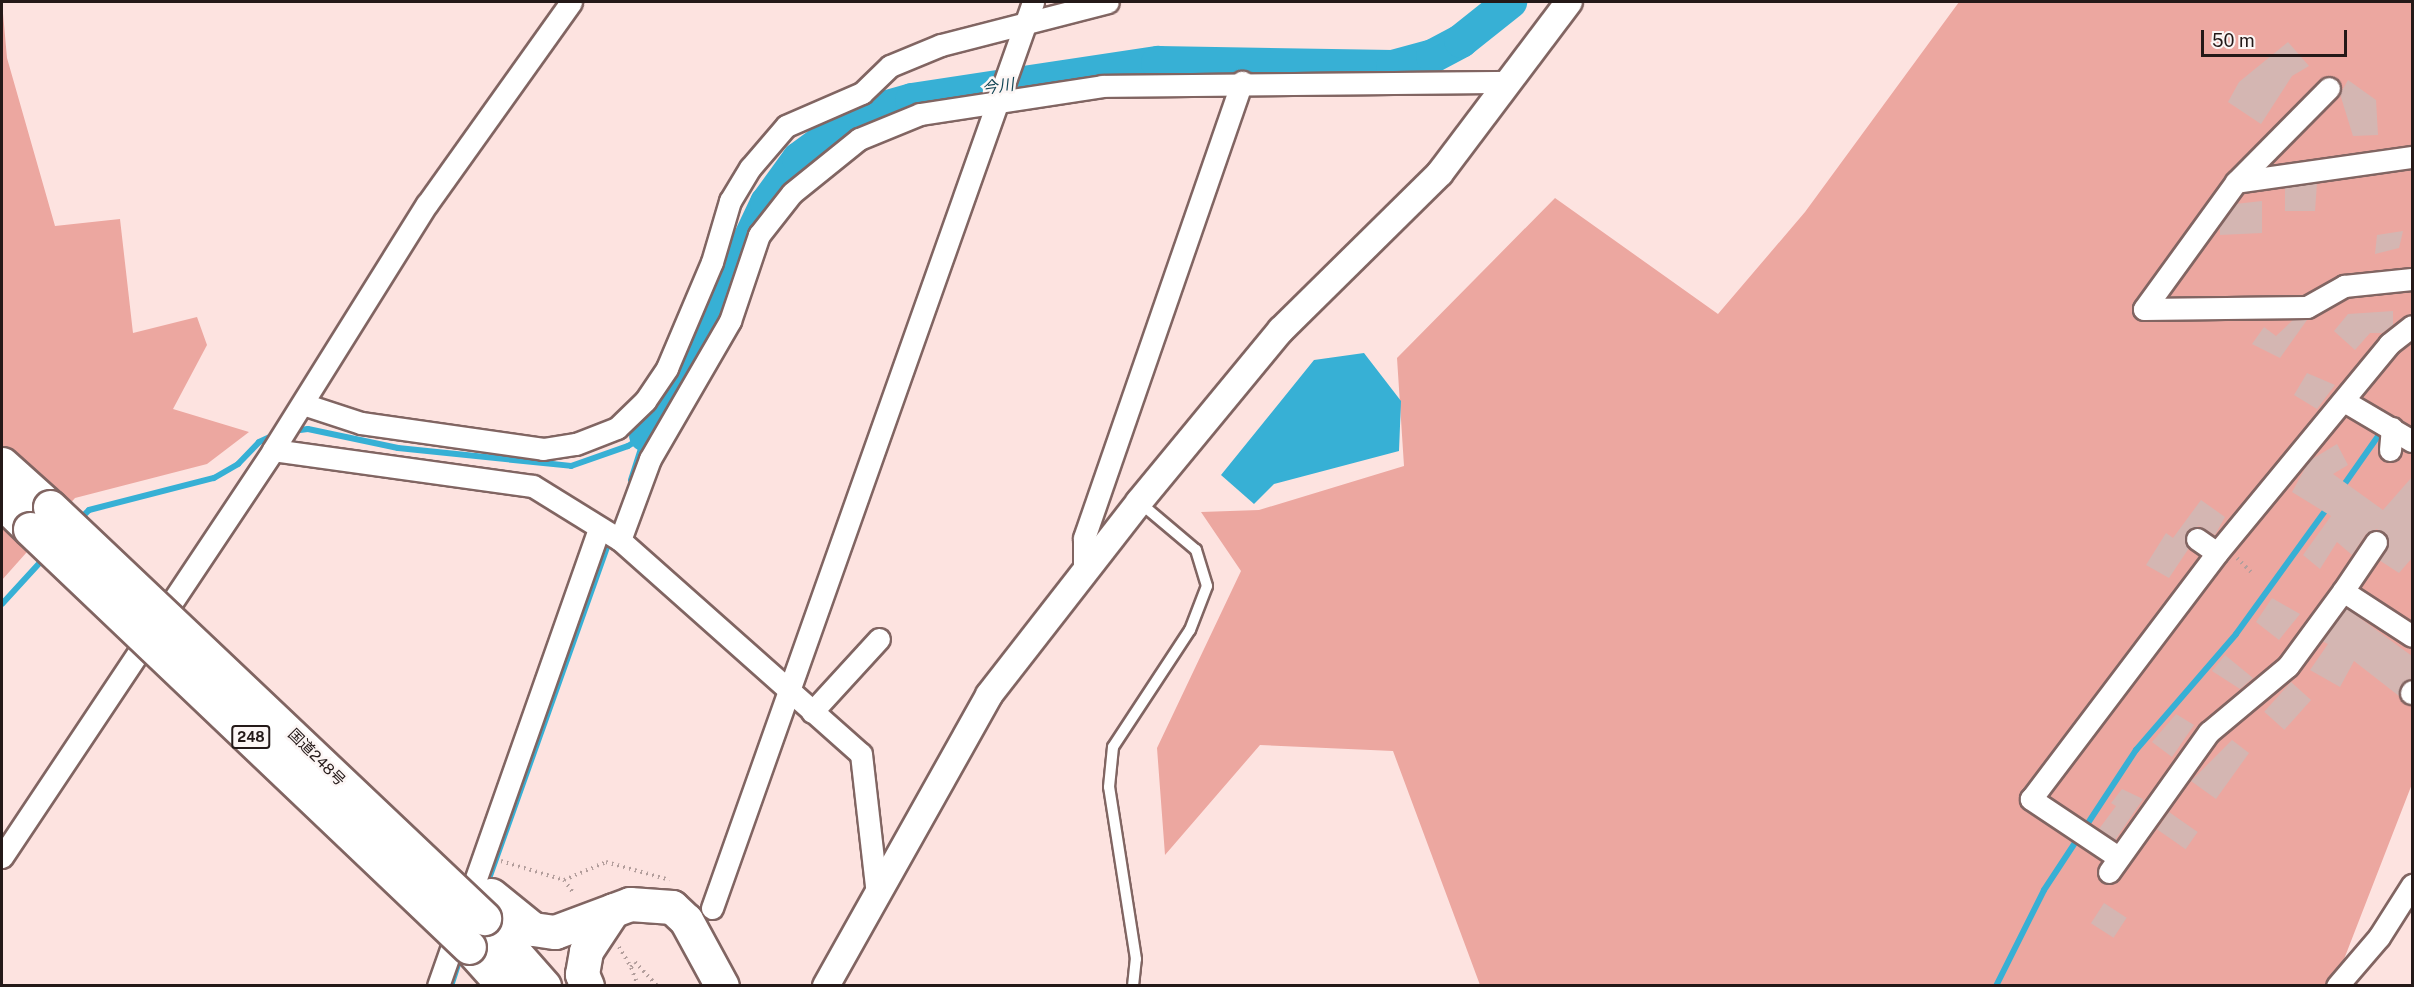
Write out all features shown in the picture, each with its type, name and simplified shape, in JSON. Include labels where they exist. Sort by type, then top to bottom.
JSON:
[{"type":"highway","name":"国道248号","points":[[2,465],[40,518],[432,911],[471,966],[504,986]]},
{"type":"highway","name":"国道248号","points":[[2,502],[40,518],[400,810],[487,907]]},
{"type":"highway","points":[[487,907],[532,929],[555,932],[615,909],[650,903],[672,907],[686,920],[722,986]]},
{"type":"highway","points":[[487,907],[544,986]]},
{"type":"highway","points":[[587,986],[582,974],[586,951],[615,909]]},
{"type":"street","points":[[2,857],[291,423],[427,204],[571,2]]},
{"type":"street","points":[[712,908],[1033,2]]},
{"type":"street","points":[[303,404],[361,423],[543,449],[576,444],[617,428],[645,400],[667,368],[712,262],[730,201],[750,168],[786,126],[862,93],[890,66],[941,45],[1108,2]]},
{"type":"street","points":[[826,986],[989,695],[1084,570],[1281,330],[1440,173],[1569,2]]},
{"type":"street","points":[[620,540],[650,459],[730,321],[759,235],[792,193],[859,139],[920,114],[997,100],[1102,86],[1242,82],[1509,82]]},
{"type":"street","points":[[1084,570],[1084,538],[1242,82]]},
{"type":"street","points":[[2329,88],[2236,182],[2144,309],[2307,307],[2344,286],[2412,279]]},
{"type":"street","points":[[2236,182],[2412,157]]},
{"type":"street","points":[[2376,542],[2288,666],[2209,732],[2114,864],[2091,839],[2031,799],[2217,553],[2389,344],[2412,326]]},
{"type":"street","points":[[2344,400],[2412,441]]},
{"type":"street","points":[[2390,450],[2392,428]]},
{"type":"street","points":[[273,450],[533,486],[620,540],[861,754],[878,895]]},
{"type":"street","points":[[438,986],[599,528]]},
{"type":"street","points":[[2197,538],[2217,553]]},
{"type":"street","points":[[2343,591],[2412,636]]},
{"type":"street","points":[[812,712],[879,639]]},
{"type":"street","points":[[2337,986],[2379,937],[2412,885]]},
{"type":"lane","points":[[1133,986],[1136,959],[1108,787],[1113,747],[1190,630],[1207,586],[1196,550],[1139,502]]},
{"type":"path","points":[[504,862],[564,880],[574,894]]},
{"type":"path","points":[[617,943],[638,986]]},
{"type":"path","points":[[631,968],[635,962],[657,986]]},
{"type":"shaded area","points":[[2,2],[7,58],[55,226],[120,219],[133,333],[197,317],[207,345],[173,409],[249,432],[207,464],[75,498],[2,580]]},
{"type":"shaded area","points":[[1959,2],[2412,2],[2412,784],[2334,985],[1480,985],[1393,751],[1260,745],[1165,855],[1157,748],[1241,571],[1201,512],[1259,510],[1404,466],[1397,358],[1555,198],[1718,314],[1805,212]]},
{"type":"water","points":[[1364,353],[1401,401],[1399,451],[1274,484],[1254,504],[1221,475],[1314,360]]},
{"type":"building","points":[[2288,42],[2309,66],[2292,76],[2261,124],[2228,102],[2239,82]]},
{"type":"building","points":[[2348,80],[2376,100],[2378,135],[2353,136],[2340,94]]},
{"type":"building","points":[[2317,183],[2315,211],[2285,211],[2285,188]]},
{"type":"building","points":[[2262,201],[2262,233],[2220,235],[2220,225],[2235,204]]},
{"type":"building","points":[[2403,231],[2399,248],[2375,254],[2377,235]]},
{"type":"building","points":[[2393,311],[2393,325],[2382,333],[2370,333],[2355,350],[2334,331],[2348,314]]},
{"type":"building","points":[[2293,320],[2307,320],[2280,358],[2252,344],[2264,327],[2276,336]]},
{"type":"building","points":[[2307,373],[2335,385],[2317,409],[2294,395]]},
{"type":"building","points":[[2337,444],[2348,465],[2333,474],[2383,510],[2412,477],[2412,558],[2399,573],[2379,560],[2389,542],[2377,529],[2366,534],[2352,555],[2337,542],[2320,569],[2303,555],[2331,516],[2292,492],[2309,461]]},
{"type":"building","points":[[2201,500],[2225,517],[2215,535],[2199,526],[2187,531],[2189,548],[2169,578],[2146,565],[2166,533],[2173,538]]},
{"type":"building","points":[[2272,598],[2300,614],[2279,640],[2256,622]]},
{"type":"building","points":[[2346,608],[2412,656],[2412,678],[2401,685],[2399,696],[2354,661],[2340,687],[2310,670],[2328,644],[2322,641]]},
{"type":"building","points":[[2225,655],[2253,678],[2240,689],[2212,671]]},
{"type":"building","points":[[2291,682],[2311,700],[2284,730],[2264,712]]},
{"type":"building","points":[[2176,714],[2194,725],[2172,757],[2152,742]]},
{"type":"building","points":[[2232,740],[2249,753],[2216,799],[2191,781]]},
{"type":"building","points":[[2122,789],[2143,799],[2115,840],[2099,829],[2116,806],[2111,803]]},
{"type":"building","points":[[2169,812],[2198,832],[2186,849],[2157,829]]},
{"type":"building","points":[[2104,903],[2127,918],[2114,938],[2091,923]]},
{"type":"waterway","name":"今川","points":[[646,435],[678,391],[767,203],[799,159],[859,115],[912,100],[1158,63],[1393,67],[1433,56],[1461,41],[1510,2]]},
{"type":"waterway","points":[[292,431],[308,429],[398,448],[571,466],[628,446],[646,435]]},
{"type":"waterway","points":[[2341,489],[2383,429]]},
{"type":"waterway","points":[[79,520],[89,510],[214,478],[238,464],[259,442],[278,433]]},
{"type":"waterway","points":[[631,480],[645,436]]},
{"type":"waterway","points":[[1996,986],[2044,890],[2136,750],[2236,634],[2328,507]]},
{"type":"waterway","points":[[486,887],[610,538]]},
{"type":"waterway","points":[[2,604],[46,556]]},
{"type":"waterway","points":[[451,986],[461,956]]}]
